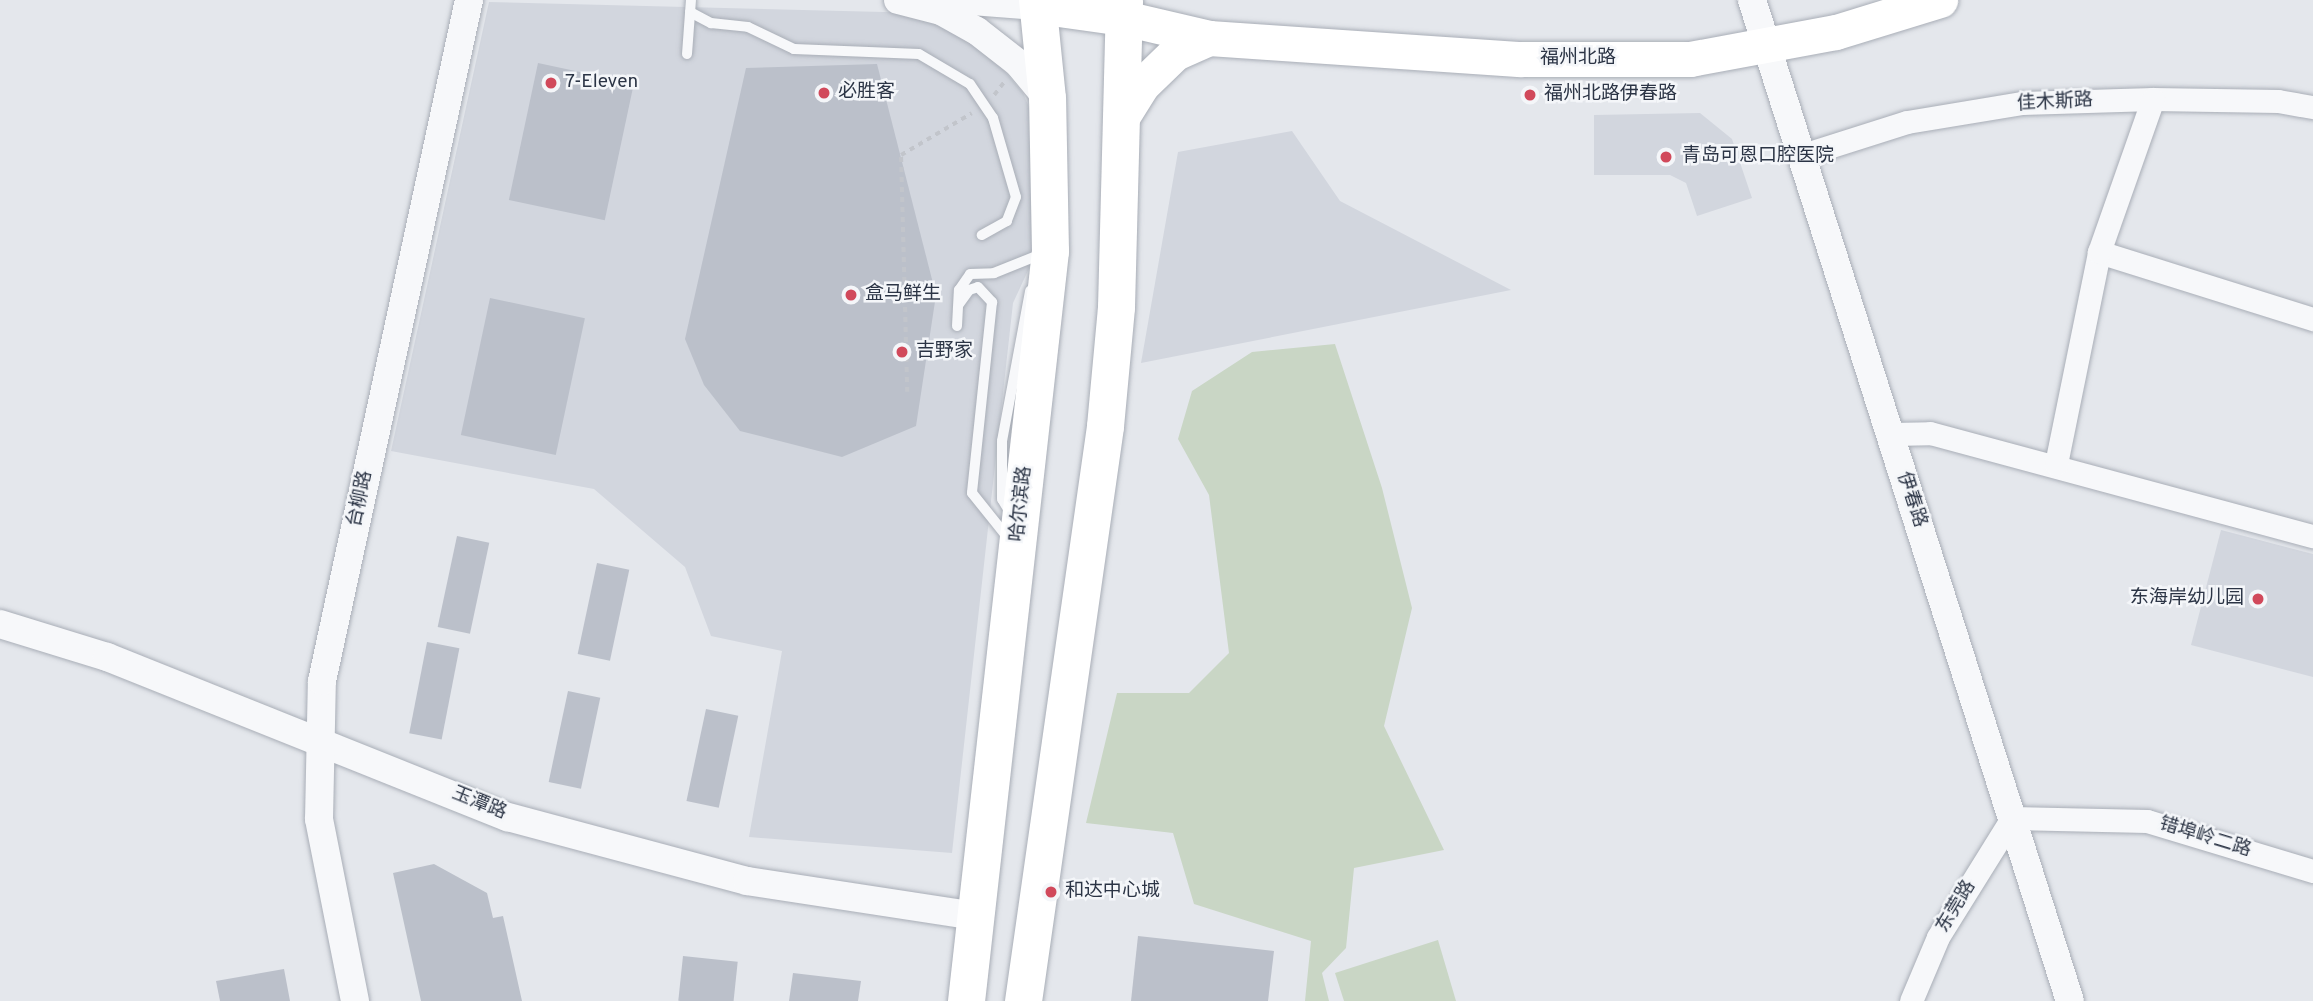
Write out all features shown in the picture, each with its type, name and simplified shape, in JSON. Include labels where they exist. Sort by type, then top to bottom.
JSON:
[{"type":"highway","name":"哈尔滨路","points":[[966,1001],[1050,251],[1047,98],[1037,3]]},
{"type":"highway","points":[[1023,1001],[1105,426],[1116,307],[1124,9]]},
{"type":"main road","name":"福州北路","points":[[1037,3],[1124,9],[1209,38],[1521,59],[1690,59],[1836,32],[1940,0]]},
{"type":"main road","points":[[1122,117],[1142,85],[1175,53],[1209,38]]},
{"type":"street","name":"台柳路","points":[[355,1001],[319,820],[322,681],[469,0]]},
{"type":"street","points":[[898,0],[941,11],[977,30],[1018,63],[1047,98]]},
{"type":"street","points":[[959,0],[1037,3]]},
{"type":"street","name":"伊春路","points":[[1752,0],[1769,45],[2070,1001]]},
{"type":"street","points":[[2056,464],[2099,252],[2153,99]]},
{"type":"street","name":"佳木斯路","points":[[1803,155],[1907,122],[2022,103],[2153,99],[2278,100],[2313,107]]},
{"type":"street","points":[[2099,252],[2313,319]]},
{"type":"street","points":[[1891,434],[1930,433],[2056,464],[2313,536]]},
{"type":"street","name":"玉潭路","points":[[0,624],[107,657],[508,817],[747,881],[977,916]]},
{"type":"street","name":"错埠岭二路","points":[[2012,818],[2147,821],[2313,871]]},
{"type":"street","name":"东莞路","points":[[1911,1001],[1938,937],[2012,818]]},
{"type":"lane","points":[[687,54],[691,0]]},
{"type":"lane","points":[[690,12],[711,23],[748,27],[794,48],[919,54],[970,84],[987,104],[1016,197],[1007,221],[982,234]]},
{"type":"lane","points":[[957,326],[962,282],[970,274],[994,273],[1050,251]]},
{"type":"lane","points":[[959,304],[969,290],[978,287],[992,302],[972,493],[1019,538]]},
{"type":"path","points":[[906,392],[901,155],[987,104],[1018,63]]},
{"type":"shaded area","points":[[489,2],[924,13],[979,40],[1023,93],[1041,136],[1046,232],[1013,303],[952,853],[749,837],[782,651],[711,636],[685,567],[594,489],[391,451]]},
{"type":"shaded area","name":"青岛可恩口腔医院","points":[[1700,113],[1732,139],[1752,198],[1697,216],[1686,183],[1670,175],[1594,175],[1594,115]]},
{"type":"shaded area","points":[[1292,131],[1340,201],[1511,290],[1141,363],[1178,152]]},
{"type":"shaded area","name":"东海岸幼儿园","points":[[2221,530],[2313,554],[2313,677],[2191,645]]},
{"type":"green space","points":[[1335,344],[1382,488],[1412,608],[1384,726],[1444,850],[1354,868],[1346,948],[1322,973],[1329,1001],[1305,1001],[1311,941],[1194,904],[1173,833],[1086,823],[1117,693],[1189,693],[1229,653],[1209,495],[1178,439],[1192,391],[1252,352]]},
{"type":"green space","points":[[1438,940],[1456,1001],[1344,1001],[1335,973]]},
{"type":"building","points":[[538,63],[634,83],[605,220],[509,200]]},
{"type":"building","points":[[877,64],[936,295],[916,426],[842,457],[740,431],[704,385],[685,339],[746,68]]},
{"type":"building","points":[[490,298],[585,318],[556,455],[461,435]]},
{"type":"building","points":[[457,536],[489,543],[470,634],[438,627]]},
{"type":"building","points":[[597,563],[629,570],[610,661],[578,654]]},
{"type":"building","points":[[427,642],[459,648],[442,740],[409,733]]},
{"type":"building","points":[[568,691],[600,698],[581,789],[549,782]]},
{"type":"building","points":[[706,709],[738,716],[719,808],[686,801]]},
{"type":"building","points":[[434,864],[487,893],[493,918],[503,916],[522,1001],[421,1001],[393,873]]},
{"type":"building","points":[[1138,936],[1274,951],[1268,1001],[1131,1001]]},
{"type":"building","points":[[683,956],[738,962],[734,1001],[678,1001]]},
{"type":"building","points":[[284,969],[290,1001],[220,1001],[216,981]]},
{"type":"building","points":[[793,973],[861,981],[858,1001],[789,1001]]},
{"type":"place","name":"7-Eleven","points":[[551,83]]},
{"type":"place","name":"必胜客","points":[[824,93]]},
{"type":"place","name":"福州北路伊春路","points":[[1530,95]]},
{"type":"place","name":"青岛可恩口腔医院","points":[[1666,157]]},
{"type":"place","name":"盒马鲜生","points":[[851,295]]},
{"type":"place","name":"吉野家","points":[[902,352]]},
{"type":"place","name":"东海岸幼儿园","points":[[2258,599]]},
{"type":"place","name":"和达中心城","points":[[1051,892]]}]
